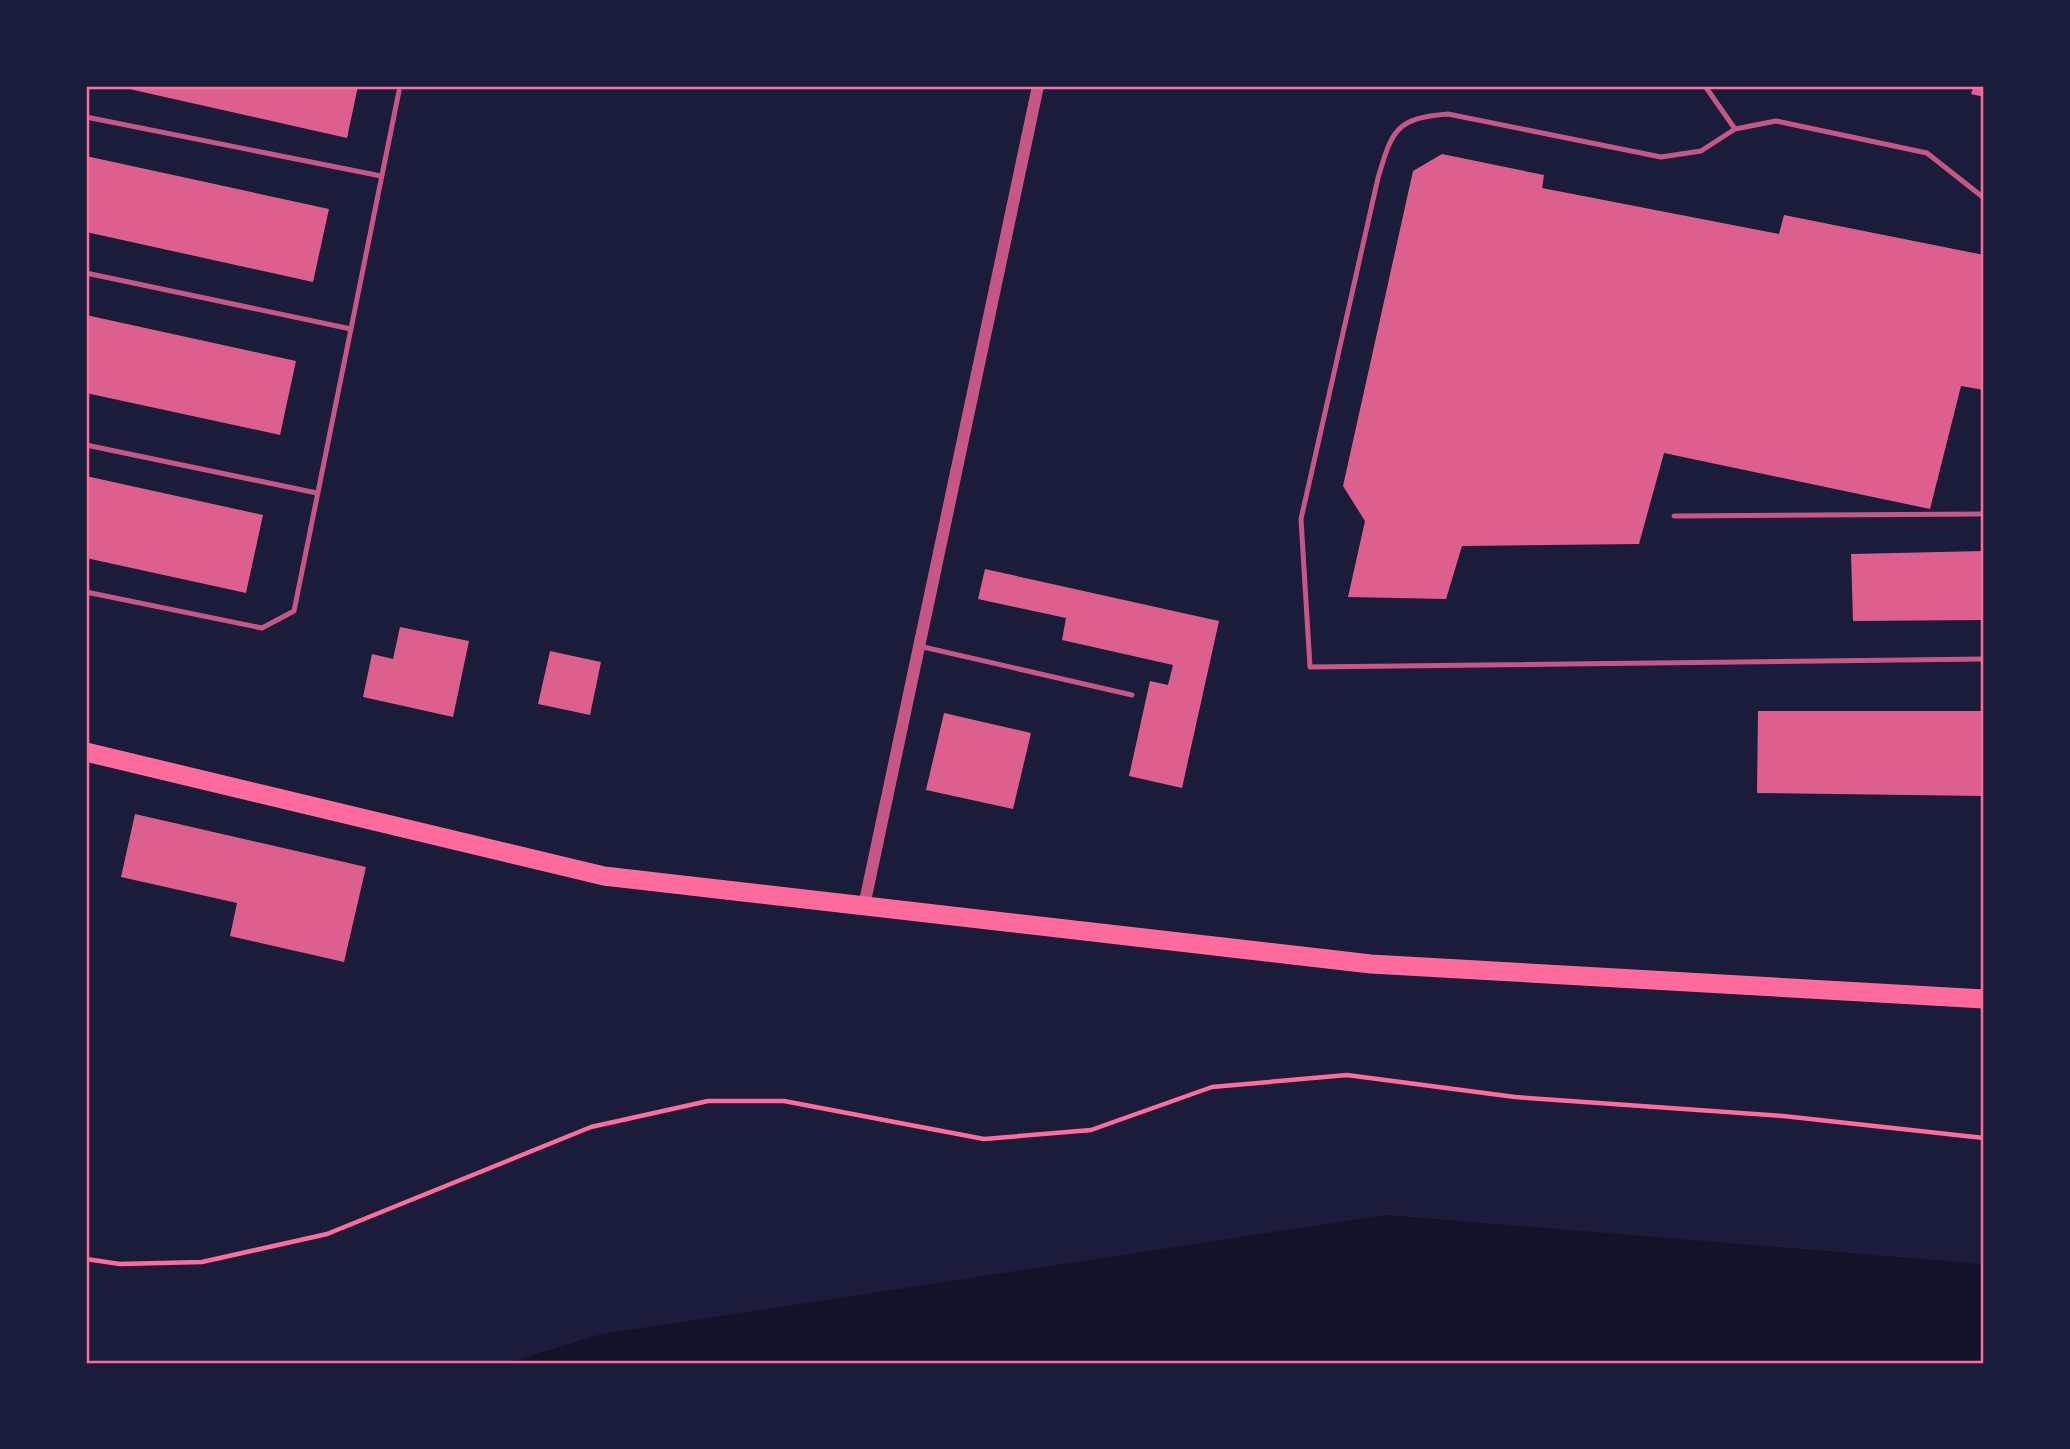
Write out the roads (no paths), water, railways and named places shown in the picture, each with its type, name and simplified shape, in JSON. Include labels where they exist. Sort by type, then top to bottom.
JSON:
[{"type":"highway","points":[[86,752],[604,876],[1371,964],[1984,999]]},
{"type":"street","points":[[864,906],[1038,86]]},
{"type":"lane","points":[[1705,86],[1735,129]]},
{"type":"lane","points":[[86,592],[262,628],[293,611],[399,91]]},
{"type":"lane","points":[[1984,198],[1927,153],[1776,121],[1735,129],[1701,150],[1661,157],[1448,114],[1417,117],[1390,138],[1301,519],[1310,667],[1984,659]]},
{"type":"lane","points":[[86,117],[382,176]]},
{"type":"lane","points":[[86,273],[351,329]]},
{"type":"lane","points":[[86,445],[317,493]]},
{"type":"lane","points":[[1674,516],[1984,514]]},
{"type":"lane","points":[[919,646],[1132,695]]}]
